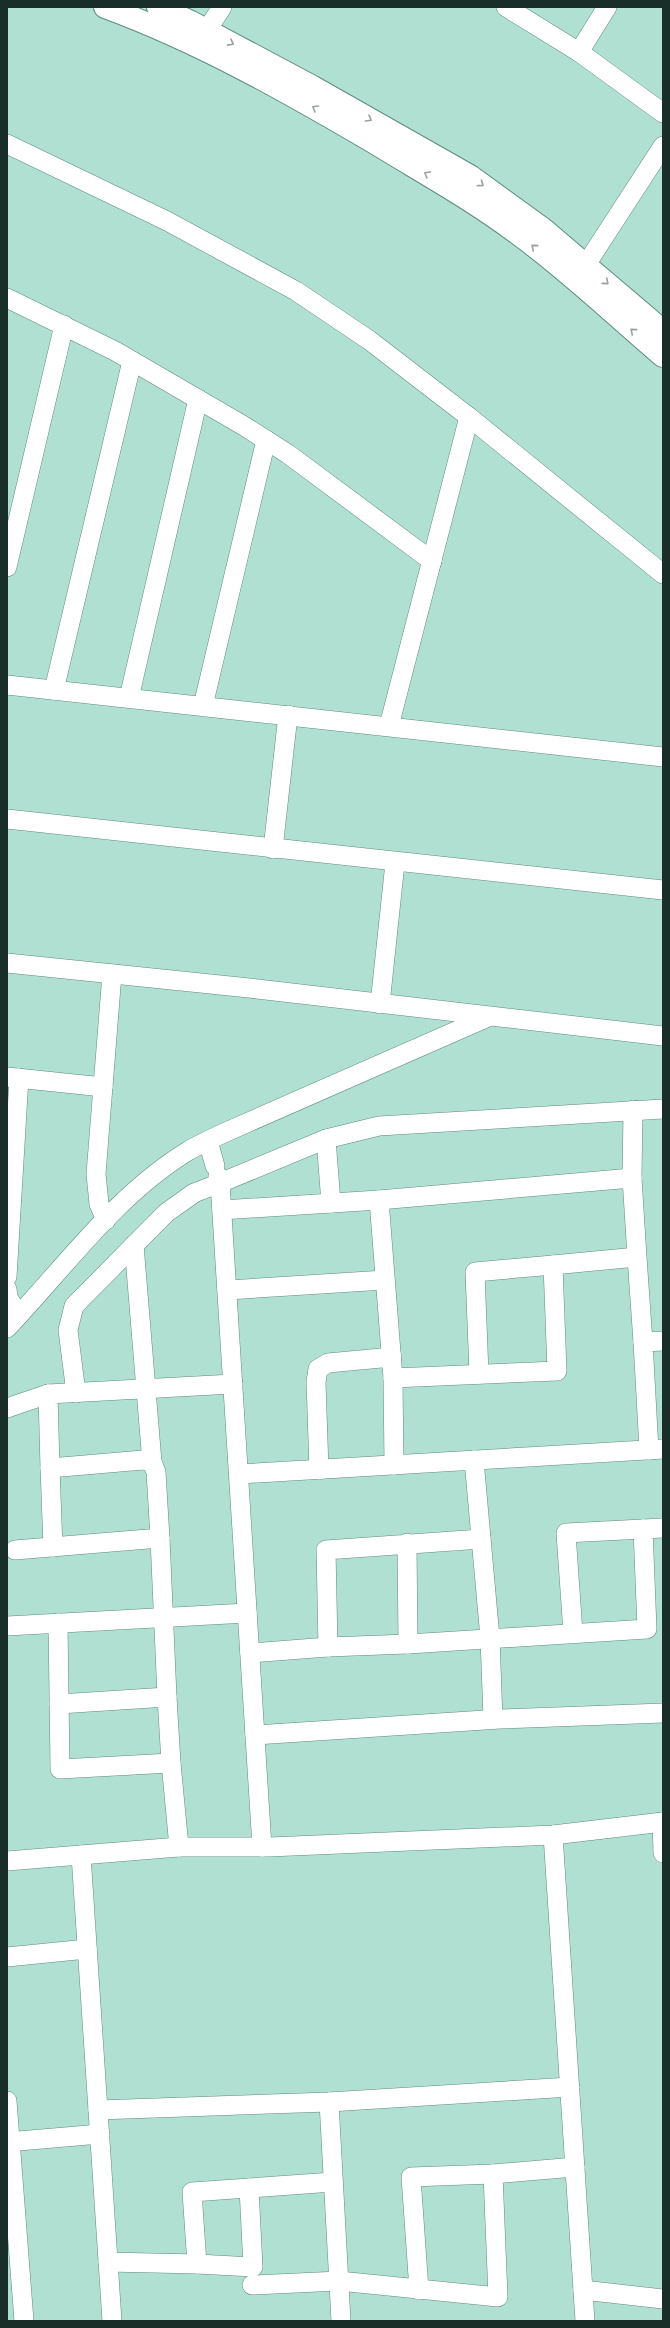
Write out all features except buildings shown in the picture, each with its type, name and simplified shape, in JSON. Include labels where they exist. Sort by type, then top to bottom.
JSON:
[{"type":"street","points":[[105,7],[143,21],[201,47],[291,93],[461,195],[521,236],[581,273],[663,331]]},
{"type":"street","points":[[158,7],[207,30],[313,87],[470,176],[543,229],[581,273],[663,356]]},
{"type":"street","points":[[207,30],[222,7]]},
{"type":"street","points":[[506,7],[579,52],[663,113]]},
{"type":"street","points":[[579,52],[607,7]]},
{"type":"street","points":[[7,144],[167,221],[296,291],[369,340],[469,417],[663,574]]},
{"type":"street","points":[[581,273],[663,146]]},
{"type":"street","points":[[7,298],[132,360],[266,440],[288,454],[432,562]]},
{"type":"street","points":[[7,567],[64,325]]},
{"type":"street","points":[[54,690],[132,360]]},
{"type":"street","points":[[129,698],[198,399]]},
{"type":"street","points":[[389,726],[469,417]]},
{"type":"street","points":[[203,706],[266,440]]},
{"type":"street","points":[[7,685],[663,757]]},
{"type":"street","points":[[273,849],[288,715]]},
{"type":"street","points":[[7,819],[395,863],[663,890]]},
{"type":"street","points":[[380,1004],[395,863]]},
{"type":"street","points":[[7,963],[663,1036]]},
{"type":"street","points":[[106,1220],[98,1204],[96,1182],[112,974]]},
{"type":"street","points":[[13,1322],[121,1204],[155,1174],[188,1151],[488,1017]]},
{"type":"street","points":[[7,1277],[13,1078],[103,1086]]},
{"type":"street","points":[[76,1393],[68,1330],[70,1317],[74,1306],[134,1245],[180,1202],[218,1175],[326,1139],[379,1126],[663,1109]]},
{"type":"street","points":[[239,1474],[656,1450],[643,1342],[637,1257],[632,1178],[633,1110]]},
{"type":"street","points":[[326,1139],[331,1203]]},
{"type":"street","points":[[208,1141],[218,1175],[222,1210],[262,1847]]},
{"type":"street","points":[[222,1210],[379,1200],[632,1178]]},
{"type":"street","points":[[379,1200],[392,1357],[394,1465]]},
{"type":"street","points":[[134,1245],[148,1389],[152,1462],[156,1472],[171,1763],[179,1847]]},
{"type":"street","points":[[479,1374],[475,1272],[637,1257]]},
{"type":"street","points":[[393,1378],[557,1371],[553,1265]]},
{"type":"street","points":[[227,1290],[386,1280]]},
{"type":"street","points":[[7,1289],[13,1322]]},
{"type":"street","points":[[643,1342],[663,1341]]},
{"type":"street","points":[[319,1470],[316,1382],[318,1368],[328,1363],[392,1357]]},
{"type":"street","points":[[7,1408],[48,1394],[233,1384]]},
{"type":"street","points":[[48,1394],[53,1547]]},
{"type":"street","points":[[50,1468],[143,1460],[152,1462]]},
{"type":"street","points":[[474,1460],[490,1638],[493,1719]]},
{"type":"street","points":[[573,1633],[566,1533],[663,1528]]},
{"type":"street","points":[[250,1654],[328,1647],[408,1644],[647,1628],[643,1529]]},
{"type":"street","points":[[15,1550],[160,1538]]},
{"type":"street","points":[[328,1647],[326,1550],[481,1540]]},
{"type":"street","points":[[407,1544],[408,1644]]},
{"type":"street","points":[[7,1626],[248,1614]]},
{"type":"street","points":[[58,1623],[60,1769],[171,1763]]},
{"type":"street","points":[[59,1704],[167,1697]]},
{"type":"street","points":[[255,1735],[493,1719],[663,1713]]},
{"type":"street","points":[[7,1861],[179,1847],[262,1847],[553,1835],[662,1822],[663,1853]]},
{"type":"street","points":[[553,1835],[585,2321]]},
{"type":"street","points":[[81,1855],[112,2321]]},
{"type":"street","points":[[7,1957],[87,1949]]},
{"type":"street","points":[[98,2110],[329,2102],[570,2087]]},
{"type":"street","points":[[7,2101],[12,2225],[24,2321]]},
{"type":"street","points":[[329,2102],[341,2321]]},
{"type":"street","points":[[9,2142],[100,2134]]},
{"type":"street","points":[[419,2290],[411,2177],[492,2174],[575,2167]]},
{"type":"street","points":[[252,2285],[339,2281],[498,2297],[492,2174]]},
{"type":"street","points":[[197,2264],[192,2192],[333,2182]]},
{"type":"street","points":[[108,2262],[252,2267],[249,2188]]},
{"type":"street","points":[[583,2290],[663,2299]]}]
